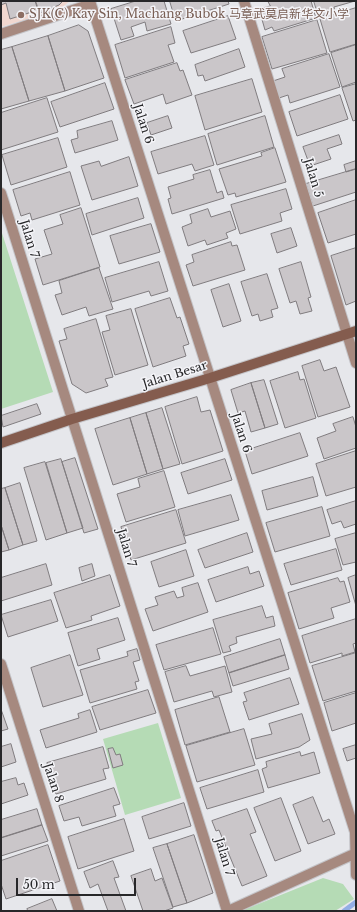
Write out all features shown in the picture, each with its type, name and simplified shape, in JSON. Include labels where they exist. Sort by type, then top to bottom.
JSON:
[{"type":"main road","name":"Jalan Besar","points":[[1,443],[72,419],[210,378],[351,332]]},
{"type":"street","name":"Jalan 5","points":[[244,1],[351,332],[356,363]]},
{"type":"street","points":[[1,34],[91,3]]},
{"type":"street","name":"Jalan 6","points":[[91,3],[355,832],[356,874]]},
{"type":"street","name":"Jalan 7","points":[[1,193],[227,911]]},
{"type":"street","name":"Jalan 8","points":[[1,664],[79,911]]},
{"type":"street","points":[[227,911],[356,854]]},
{"type":"shaded area","name":"SJK(C) Kay Sin, Machang Bubok 马章武莫启新华文小学","points":[[1,1],[70,1],[60,9],[1,27]]},
{"type":"green space","points":[[1,230],[53,392],[1,409]]},
{"type":"green space","points":[[158,723],[181,798],[125,815],[103,739]]},
{"type":"green space","points":[[323,878],[343,884],[354,899],[335,911],[241,911]]},
{"type":"building","points":[[1,1],[35,1],[38,10],[10,19],[6,3],[1,5]]},
{"type":"building","points":[[36,1],[63,1],[59,5],[40,13]]},
{"type":"building","points":[[136,1],[164,1],[171,24],[147,31],[145,22],[131,27],[134,36],[121,40],[111,9]]},
{"type":"building","points":[[170,1],[228,1],[229,4],[176,21]]},
{"type":"building","points":[[268,1],[311,1],[316,18],[274,31],[272,27],[265,30],[259,9],[270,6]]},
{"type":"building","points":[[314,1],[355,1],[334,7],[335,12],[319,17]]},
{"type":"building","points":[[356,8],[356,44],[330,52],[320,19]]},
{"type":"building","points":[[228,16],[236,39],[191,53],[183,31]]},
{"type":"building","points":[[317,20],[327,53],[272,69],[262,37]]},
{"type":"building","points":[[79,25],[88,31],[104,78],[65,91],[48,36]]},
{"type":"building","points":[[171,27],[175,43],[168,45],[174,62],[125,78],[115,45]]},
{"type":"building","points":[[48,36],[65,91],[29,101],[12,47]]},
{"type":"building","points":[[356,45],[356,82],[342,87],[331,53]]},
{"type":"building","points":[[12,47],[29,101],[1,109],[1,50]]},
{"type":"building","points":[[239,49],[245,67],[205,81],[203,75],[198,76],[195,65]]},
{"type":"building","points":[[329,54],[340,87],[290,103],[288,95],[279,98],[273,81],[285,77],[282,69]]},
{"type":"building","points":[[177,63],[180,71],[183,70],[192,95],[166,104],[163,94],[134,104],[125,80]]},
{"type":"building","points":[[252,79],[262,112],[205,130],[195,96]]},
{"type":"building","points":[[105,83],[114,109],[60,127],[51,102]]},
{"type":"building","points":[[356,84],[356,120],[353,121],[342,88]]},
{"type":"building","points":[[340,95],[348,119],[297,136],[289,112]]},
{"type":"building","points":[[47,98],[58,132],[1,150],[1,113]]},
{"type":"building","points":[[168,116],[172,128],[151,135],[147,123]]},
{"type":"building","points":[[265,116],[274,147],[217,165],[208,134]]},
{"type":"building","points":[[112,121],[118,140],[75,153],[71,140],[78,138],[77,131]]},
{"type":"building","points":[[339,135],[342,144],[327,149],[331,159],[310,166],[303,147]]},
{"type":"building","points":[[205,136],[214,165],[195,171],[192,164],[158,174],[151,152]]},
{"type":"building","points":[[58,138],[67,167],[11,185],[2,155]]},
{"type":"building","points":[[275,148],[286,182],[236,197],[235,193],[228,195],[219,169],[262,156],[261,153]]},
{"type":"building","points":[[129,157],[138,186],[92,200],[81,166],[99,161],[101,166]]},
{"type":"building","points":[[356,161],[356,169],[346,172],[344,165]]},
{"type":"building","points":[[356,169],[356,192],[313,206],[306,184]]},
{"type":"building","points":[[210,170],[217,193],[222,191],[224,198],[172,214],[168,199],[171,198],[168,187],[194,179],[193,175]]},
{"type":"building","points":[[70,172],[80,205],[32,220],[30,213],[21,216],[13,190]]},
{"type":"building","points":[[286,189],[292,209],[280,213],[282,221],[240,234],[231,205]]},
{"type":"building","points":[[138,198],[144,218],[92,235],[86,214]]},
{"type":"building","points":[[356,200],[356,234],[328,243],[318,213]]},
{"type":"building","points":[[81,208],[100,267],[43,285],[35,259],[52,254],[44,230],[63,224],[60,215]]},
{"type":"building","points":[[208,209],[211,217],[230,211],[236,229],[226,233],[228,238],[207,245],[205,240],[188,246],[182,227],[192,223],[190,215]]},
{"type":"building","points":[[151,224],[160,252],[119,264],[110,236]]},
{"type":"building","points":[[291,228],[297,246],[277,253],[271,234]]},
{"type":"building","points":[[231,242],[232,246],[237,245],[245,270],[193,286],[186,265],[194,262],[192,255]]},
{"type":"building","points":[[356,248],[356,301],[346,305],[331,256]]},
{"type":"building","points":[[159,262],[168,291],[151,296],[149,291],[112,302],[105,278]]},
{"type":"building","points":[[301,262],[311,297],[308,298],[312,311],[300,314],[296,301],[290,303],[279,269]]},
{"type":"building","points":[[99,268],[113,309],[89,316],[86,307],[62,315],[55,295],[62,293],[59,281]]},
{"type":"building","points":[[267,274],[278,308],[271,310],[273,317],[260,321],[258,314],[252,316],[241,282]]},
{"type":"building","points":[[229,284],[241,321],[223,327],[211,290]]},
{"type":"building","points":[[170,298],[177,318],[180,317],[189,344],[183,346],[186,356],[153,367],[135,309]]},
{"type":"building","points":[[131,309],[148,365],[115,375],[102,332],[110,330],[106,316]]},
{"type":"building","points":[[96,319],[113,377],[105,379],[108,386],[86,393],[72,384],[59,341],[67,339],[64,329]]},
{"type":"building","points":[[320,360],[324,371],[336,367],[350,407],[318,417],[302,366]]},
{"type":"building","points":[[298,372],[300,380],[304,379],[316,418],[285,428],[270,381]]},
{"type":"building","points":[[264,380],[278,424],[265,428],[251,383]]},
{"type":"building","points":[[251,383],[265,428],[251,432],[245,411],[238,413],[231,390]]},
{"type":"building","points":[[197,397],[201,412],[210,410],[223,451],[182,464],[165,407]]},
{"type":"building","points":[[37,404],[41,414],[3,427],[1,416]]},
{"type":"building","points":[[162,408],[180,464],[163,469],[146,413]]},
{"type":"building","points":[[146,413],[163,469],[147,474],[130,418]]},
{"type":"building","points":[[353,417],[356,427],[356,448],[324,459],[317,438],[336,431],[333,424]]},
{"type":"building","points":[[130,418],[147,474],[113,485],[95,429]]},
{"type":"building","points":[[300,433],[308,456],[252,474],[245,451]]},
{"type":"building","points":[[356,451],[356,487],[326,496],[316,464]]},
{"type":"building","points":[[75,458],[98,529],[84,533],[62,462]]},
{"type":"building","points":[[61,459],[83,528],[67,533],[46,463]]},
{"type":"building","points":[[225,459],[232,480],[188,494],[181,473]]},
{"type":"building","points":[[45,462],[67,533],[46,540],[24,468]]},
{"type":"building","points":[[164,471],[175,507],[126,522],[117,494],[140,487],[138,479]]},
{"type":"building","points":[[313,477],[318,496],[267,510],[262,491]]},
{"type":"building","points":[[20,483],[37,541],[23,545],[5,488]]},
{"type":"building","points":[[5,488],[23,545],[9,550],[1,525],[1,489]]},
{"type":"building","points":[[231,495],[239,520],[185,536],[178,510]]},
{"type":"building","points":[[356,501],[356,524],[344,528],[341,521],[332,524],[327,510]]},
{"type":"building","points":[[322,507],[330,536],[275,552],[266,523]]},
{"type":"building","points":[[176,510],[186,543],[131,560],[121,527]]},
{"type":"building","points":[[1,525],[9,550],[1,552]]},
{"type":"building","points":[[247,533],[253,552],[205,568],[198,550]]},
{"type":"building","points":[[356,533],[356,562],[343,565],[335,539]]},
{"type":"building","points":[[336,549],[342,570],[291,585],[284,564]]},
{"type":"building","points":[[186,550],[194,576],[159,587],[151,562]]},
{"type":"building","points":[[46,564],[52,585],[1,601],[1,578]]},
{"type":"building","points":[[92,564],[95,576],[82,581],[79,568]]},
{"type":"building","points":[[248,567],[250,574],[259,571],[264,586],[216,602],[208,580]]},
{"type":"building","points":[[110,575],[120,606],[91,616],[92,620],[66,628],[54,593]]},
{"type":"building","points":[[356,575],[356,606],[348,578]]},
{"type":"building","points":[[338,578],[340,582],[344,581],[350,602],[331,608],[334,618],[299,629],[288,593]]},
{"type":"building","points":[[198,583],[208,612],[153,631],[145,609],[158,605],[155,597],[174,591],[177,598],[184,596],[182,588]]},
{"type":"building","points":[[51,600],[58,621],[8,637],[1,615]]},
{"type":"building","points":[[262,606],[266,618],[273,616],[275,626],[236,637],[237,643],[229,646],[231,651],[223,653],[213,620]]},
{"type":"building","points":[[118,618],[125,640],[97,649],[100,659],[78,666],[68,633]]},
{"type":"building","points":[[356,619],[356,643],[353,644],[355,652],[342,656],[342,653],[310,663],[302,636]]},
{"type":"building","points":[[213,628],[221,654],[164,670],[156,645]]},
{"type":"building","points":[[280,639],[285,655],[229,673],[224,657]]},
{"type":"building","points":[[137,649],[140,660],[133,662],[139,681],[135,682],[137,689],[90,703],[80,670],[128,656],[127,652]]},
{"type":"building","points":[[356,653],[356,691],[323,701],[312,666]]},
{"type":"building","points":[[70,655],[83,695],[43,707],[31,668]]},
{"type":"building","points":[[285,655],[289,669],[233,686],[229,673]]},
{"type":"building","points":[[186,666],[190,676],[225,666],[232,692],[214,697],[212,691],[174,702],[165,672]]},
{"type":"building","points":[[290,678],[299,704],[249,720],[243,702],[247,701],[244,693]]},
{"type":"building","points":[[148,690],[156,713],[100,730],[92,707]]},
{"type":"building","points":[[356,693],[356,723],[332,731],[324,703]]},
{"type":"building","points":[[219,697],[230,732],[185,745],[175,710]]},
{"type":"building","points":[[90,710],[97,732],[46,748],[40,730],[79,718],[78,714]]},
{"type":"building","points":[[2,712],[8,729],[1,731],[1,713]]},
{"type":"building","points":[[302,714],[310,740],[299,747],[256,759],[251,739],[272,734],[269,724]]},
{"type":"building","points":[[244,729],[255,765],[197,782],[186,746]]},
{"type":"building","points":[[11,744],[16,762],[1,767],[1,747]]},
{"type":"building","points":[[356,745],[356,758],[347,761],[343,749]]},
{"type":"building","points":[[103,747],[109,768],[103,769],[106,779],[56,794],[47,763]]},
{"type":"building","points":[[113,748],[116,755],[120,754],[123,765],[113,768],[108,749]]},
{"type":"building","points":[[300,752],[301,756],[314,752],[320,773],[268,788],[262,769],[267,767],[266,762]]},
{"type":"building","points":[[258,770],[264,792],[207,809],[200,788]]},
{"type":"building","points":[[16,778],[18,785],[24,783],[28,795],[1,804],[1,782]]},
{"type":"building","points":[[114,788],[120,804],[113,806],[116,816],[82,826],[79,817],[64,821],[59,806]]},
{"type":"building","points":[[313,797],[323,822],[329,819],[335,834],[308,844],[293,805]]},
{"type":"building","points":[[281,798],[301,851],[275,861],[254,808]]},
{"type":"building","points":[[184,803],[191,826],[149,839],[142,817]]},
{"type":"building","points":[[37,809],[42,825],[1,838],[1,820]]},
{"type":"building","points":[[247,809],[256,832],[250,834],[267,876],[242,886],[219,830],[216,831],[212,821]]},
{"type":"building","points":[[124,819],[134,851],[78,869],[68,837]]},
{"type":"building","points":[[42,825],[48,841],[1,856],[1,838]]},
{"type":"building","points":[[194,835],[213,893],[187,903],[167,844]]},
{"type":"building","points":[[167,844],[187,903],[173,907],[153,848]]},
{"type":"building","points":[[48,845],[60,881],[6,899],[1,884],[1,861]]},
{"type":"building","points":[[113,861],[119,877],[114,878],[126,911],[108,911],[98,884],[90,888],[84,872]]},
{"type":"building","points":[[151,869],[155,881],[162,878],[173,908],[164,911],[143,911],[131,876]]},
{"type":"building","points":[[52,899],[57,911],[28,911],[27,909]]},
{"type":"waterway","points":[[344,911],[356,902]]},
{"type":"place","name":"SJK(C) Kay Sin, Machang Bubok 马章武莫启新华文小学","points":[[21,15]]}]
